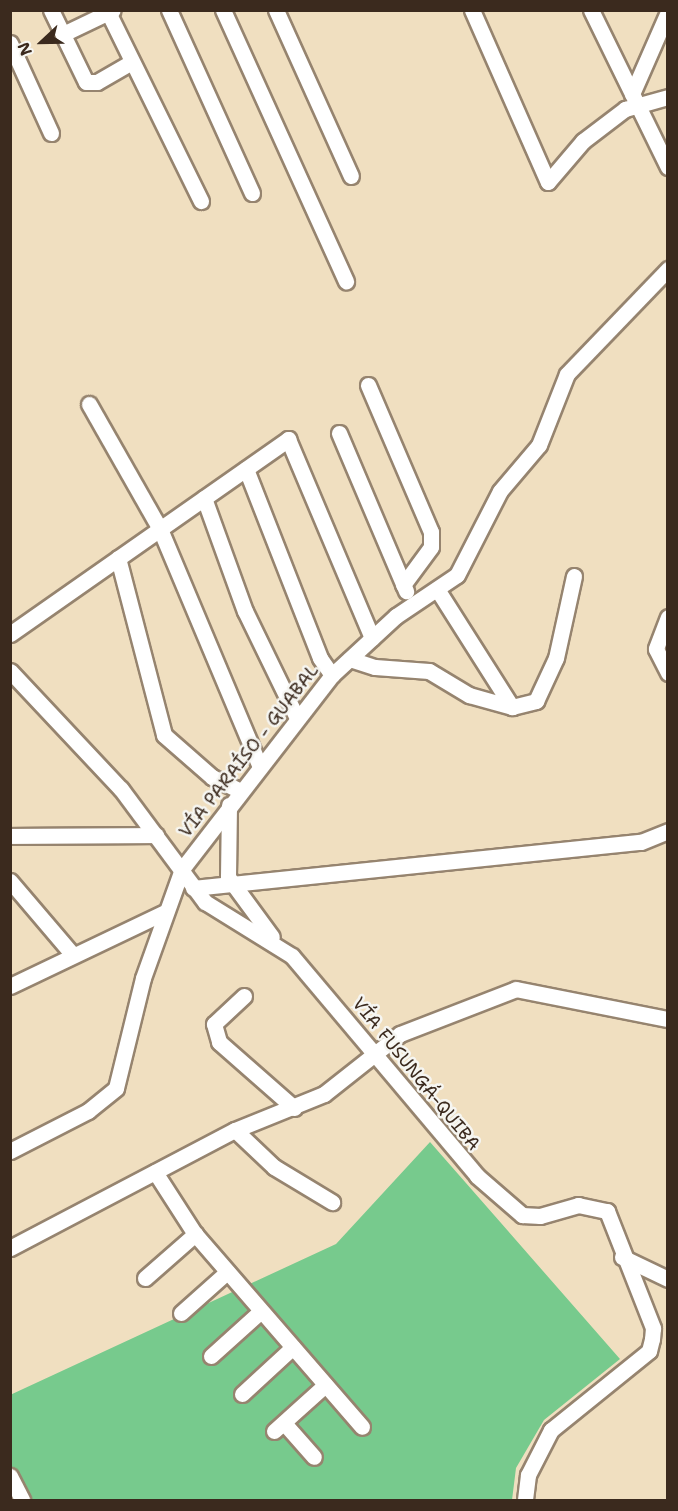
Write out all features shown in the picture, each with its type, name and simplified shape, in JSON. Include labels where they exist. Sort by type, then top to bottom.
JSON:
[{"type":"street","points":[[51,10],[90,84],[131,62]]},
{"type":"street","points":[[169,10],[252,193]]},
{"type":"street","points":[[224,10],[346,281]]},
{"type":"street","points":[[276,10],[351,176]]},
{"type":"street","points":[[591,10],[668,167]]},
{"type":"street","points":[[63,34],[109,11],[131,62],[201,201]]},
{"type":"street","points":[[472,11],[548,182],[583,141],[634,99],[665,16]]},
{"type":"street","points":[[10,43],[51,133]]},
{"type":"street","points":[[634,99],[668,97]]},
{"type":"street","name":"VÍA PARAÍSO - GUABAL","points":[[10,671],[121,789],[182,869],[239,790],[332,675],[412,605],[437,589],[463,567],[500,491],[539,445],[567,374],[668,269]]},
{"type":"street","points":[[368,385],[431,532],[431,547],[403,585]]},
{"type":"street","points":[[89,404],[160,529],[259,765]]},
{"type":"street","points":[[339,433],[412,605]]},
{"type":"street","points":[[10,634],[288,439],[372,638]]},
{"type":"street","points":[[246,469],[320,658],[332,675]]},
{"type":"street","points":[[204,498],[245,611],[297,718]]},
{"type":"street","points":[[118,558],[164,735],[212,777],[239,790]]},
{"type":"street","points":[[350,659],[375,667],[429,671],[469,695],[512,707],[536,701],[556,658],[573,576]]},
{"type":"street","points":[[437,589],[512,707]]},
{"type":"street","points":[[668,617],[656,649],[668,673]]},
{"type":"street","points":[[229,805],[225,863],[232,886]]},
{"type":"street","points":[[193,888],[232,886],[641,842],[668,831]]},
{"type":"street","points":[[10,836],[156,835]]},
{"type":"street","points":[[182,869],[193,888],[205,902],[280,946]]},
{"type":"street","points":[[10,1151],[88,1111],[116,1088],[163,913],[182,869]]},
{"type":"street","points":[[10,881],[73,955]]},
{"type":"street","name":"VÍA FUSUNGÁ-QUIBA","points":[[232,886],[280,946],[375,1053],[442,1141],[510,1206],[522,1215],[540,1216],[578,1205],[607,1211],[622,1257],[653,1328],[649,1351],[551,1430],[528,1475],[525,1500]]},
{"type":"street","points":[[10,986],[163,913]]},
{"type":"street","points":[[10,1248],[235,1130],[324,1094],[400,1034],[516,989],[668,1019]]},
{"type":"street","points":[[244,996],[214,1024],[219,1042],[294,1108]]},
{"type":"street","points":[[235,1130],[274,1167],[332,1202]]},
{"type":"street","points":[[155,1173],[195,1234],[362,1427]]},
{"type":"street","points":[[145,1278],[195,1234]]},
{"type":"street","points":[[622,1257],[668,1279]]},
{"type":"street","points":[[181,1313],[227,1272]]},
{"type":"street","points":[[211,1356],[261,1311]]},
{"type":"street","points":[[242,1394],[293,1347]]},
{"type":"street","points":[[314,1457],[279,1427],[326,1385]]},
{"type":"street","points":[[10,1476],[22,1500]]},
{"type":"green space","points":[[430,1142],[620,1359],[544,1420],[516,1468],[512,1500],[11,1500],[10,1395],[336,1244]]}]
